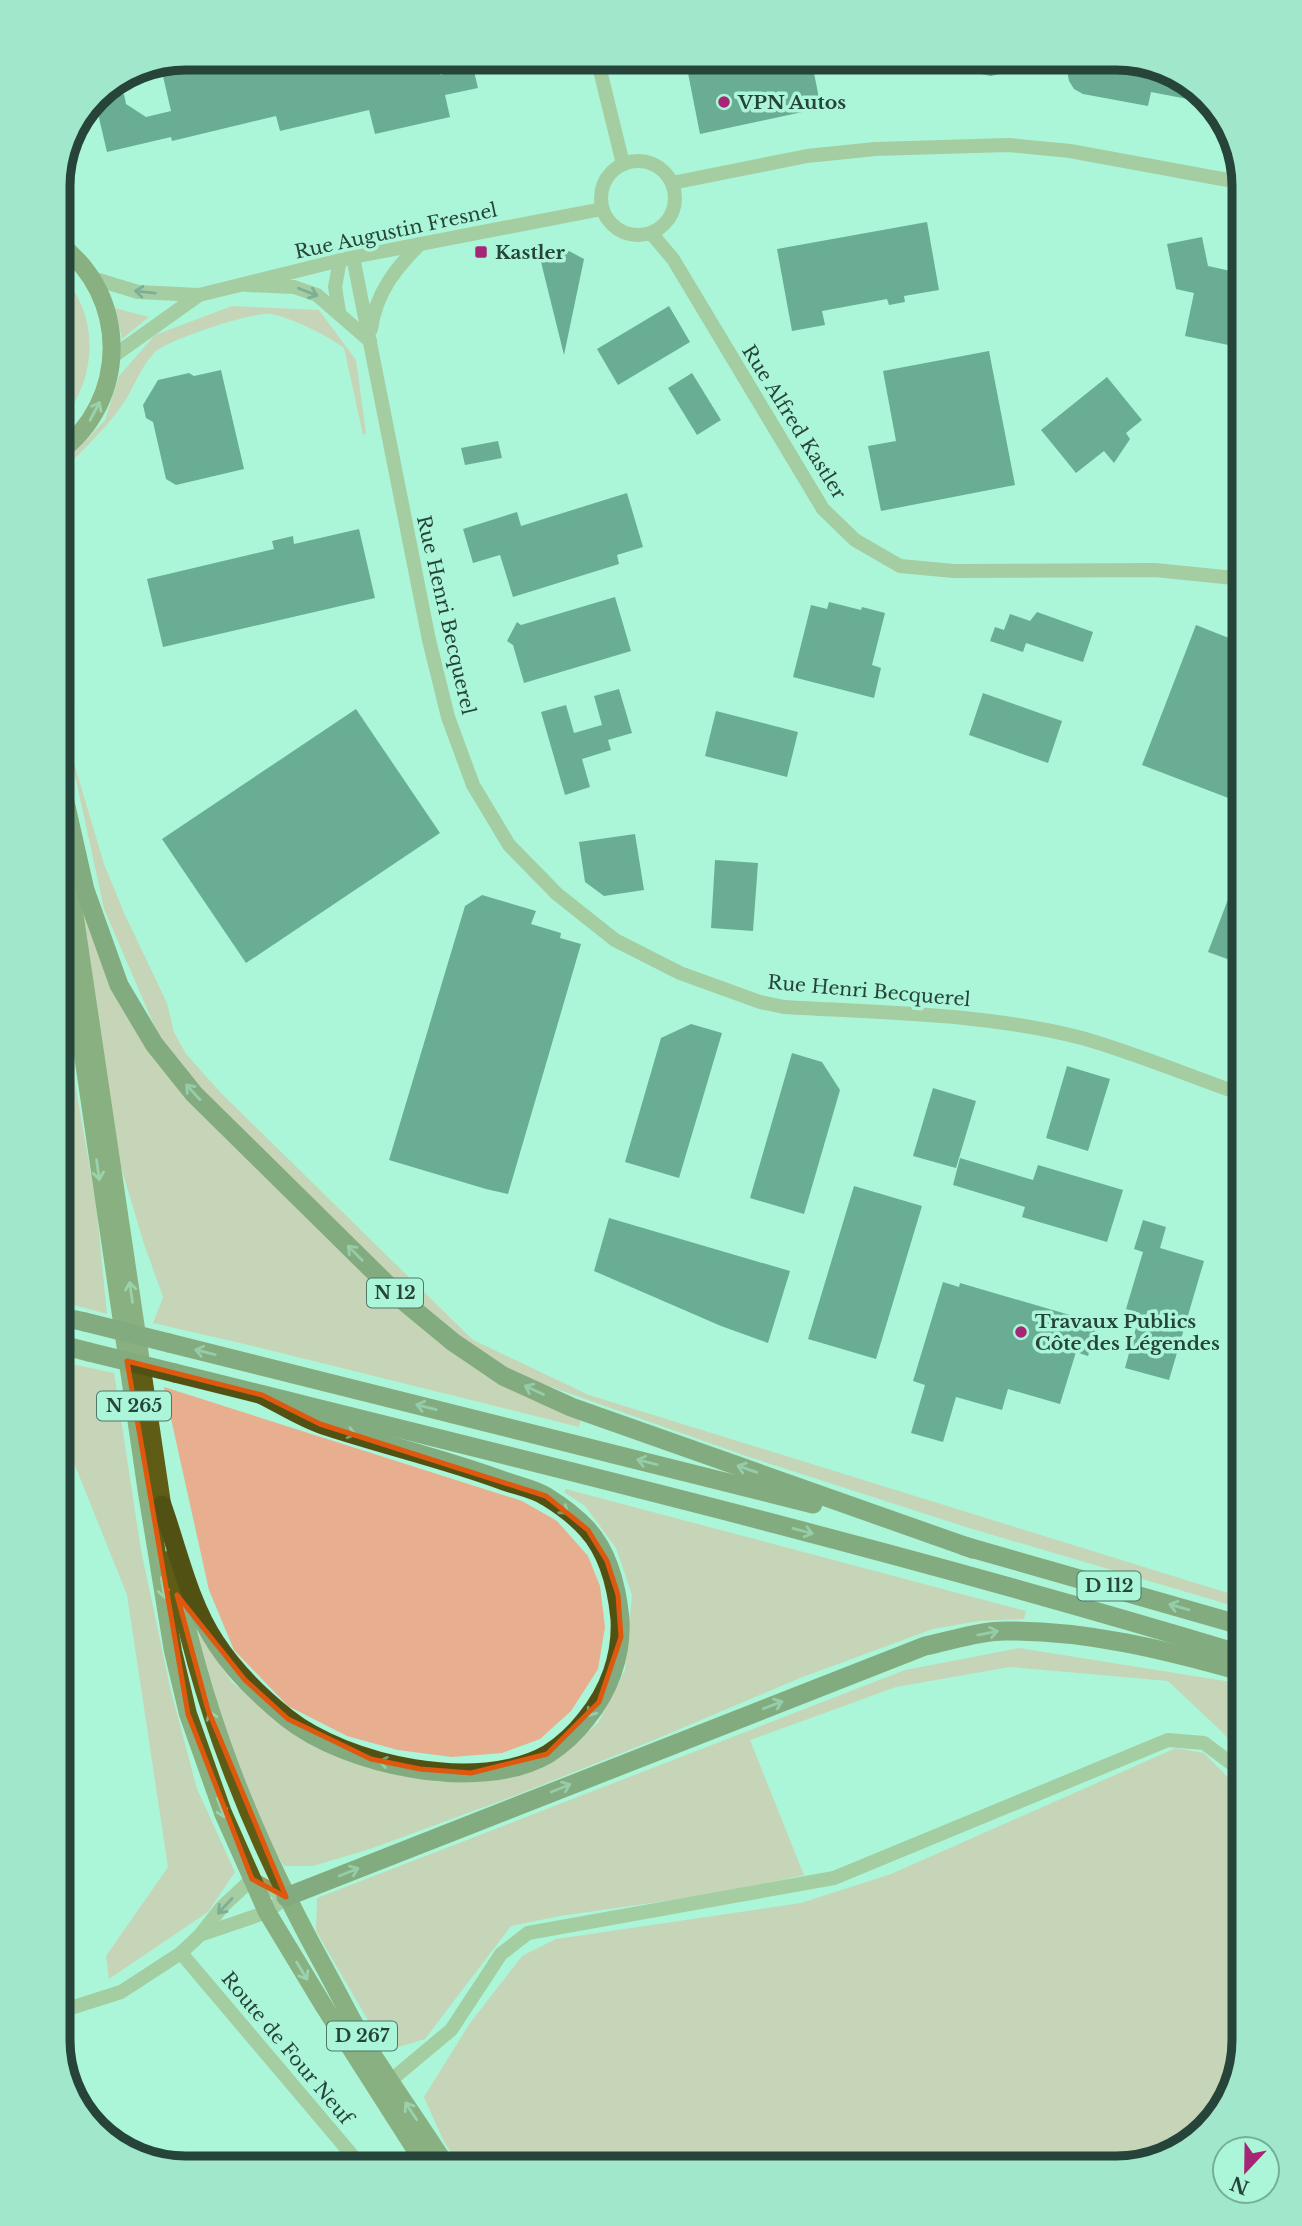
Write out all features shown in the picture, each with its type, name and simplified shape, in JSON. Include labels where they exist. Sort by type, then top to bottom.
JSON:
[{"type":"highway","name":"N 12","points":[[70,824],[85,890],[119,985],[154,1044],[194,1094],[407,1304],[453,1342],[503,1376],[571,1407],[974,1549]]},
{"type":"highway","points":[[70,1319],[811,1503],[974,1549]]},
{"type":"highway","points":[[70,1347],[262,1395],[320,1424],[477,1471],[546,1496],[588,1530],[607,1561],[618,1595],[621,1637],[614,1671],[600,1702],[577,1731],[547,1754],[512,1767],[471,1773],[419,1769],[371,1759],[328,1743],[288,1719],[245,1680],[215,1643],[195,1604],[162,1505]]},
{"type":"highway","name":"D 112","points":[[262,1395],[591,1476],[1006,1586],[1232,1652]]},
{"type":"highway","name":"D 112","points":[[974,1549],[1232,1623]]},
{"type":"highway","points":[[286,1897],[925,1646],[1002,1630],[1072,1634],[1171,1651],[1232,1669]]},
{"type":"main road","points":[[70,255],[92,278],[107,312],[112,357],[106,389],[93,418],[70,444]]},
{"type":"main road","name":"N 265","points":[[70,882],[162,1505],[182,1614],[208,1710],[265,1854],[286,1897]]},
{"type":"main road","name":"N 265","points":[[70,968],[110,1249],[173,1651],[188,1714],[223,1814],[267,1912]]},
{"type":"main road","name":"D 267","points":[[286,1897],[368,2047],[384,2086],[421,2156]]},
{"type":"main road","name":"D 267","points":[[267,1912],[384,2086],[439,2156]]},
{"type":"street","points":[[600,70],[624,164]]},
{"type":"street","points":[[672,183],[807,156],[876,149],[1009,145],[1070,151],[1232,181]]},
{"type":"street","points":[[638,161],[652,164],[664,172],[672,183],[675,195],[670,218],[662,227],[651,233],[636,236],[622,232],[610,222],[603,209],[601,195],[605,183],[612,172],[624,164],[638,161]]},
{"type":"street","name":"Rue Augustin Fresnel","points":[[199,295],[347,258],[603,209]]},
{"type":"street","name":"Rue Alfred Kastler","points":[[651,233],[673,259],[823,509],[855,540],[900,566],[954,571],[1155,570],[1232,578]]},
{"type":"street","name":"Rue Henri Becquerel","points":[[370,341],[373,311],[383,288],[398,266],[420,244]]},
{"type":"street","points":[[339,313],[335,287],[347,258]]},
{"type":"street","name":"Rue Henri Becquerel","points":[[347,258],[370,341],[429,640],[448,717],[473,785],[509,845],[557,894],[615,940],[680,973],[760,1002],[784,1007],[971,1019],[1035,1028],[1084,1039],[1232,1091]]},
{"type":"street","points":[[92,278],[138,292],[199,295]]},
{"type":"street","points":[[240,285],[294,287],[317,295],[370,341]]},
{"type":"street","points":[[112,357],[199,295]]},
{"type":"street","points":[[384,2086],[451,2030],[501,1954],[528,1933],[834,1878],[1168,1740],[1204,1743],[1232,1764]]},
{"type":"street","points":[[70,2008],[121,1992],[181,1953],[252,1879],[286,1897],[267,1912],[200,1935]]},
{"type":"street","name":"Route de Four Neuf","points":[[181,1953],[353,2156]]},
{"type":"highlighted area","points":[[127,1361],[262,1395],[320,1424],[546,1496],[588,1530],[607,1561],[618,1595],[621,1637],[599,1702],[547,1754],[471,1773],[420,1769],[371,1759],[288,1719],[245,1680],[177,1595],[208,1710],[286,1897],[252,1879],[188,1714]]},
{"type":"shaded area","points":[[70,287],[82,307],[90,348],[81,389],[71,408]]},
{"type":"shaded area","points":[[232,306],[319,310],[356,360],[366,433],[363,435],[344,348],[299,323],[280,316],[262,314],[192,334],[154,353],[113,417],[70,463],[70,457],[105,420],[119,376],[155,335]]},
{"type":"shaded area","points":[[115,308],[149,317],[122,339]]},
{"type":"shaded area","points":[[70,744],[104,864],[167,1003],[174,1032],[186,1054],[221,1093],[473,1340],[589,1395],[1232,1594],[1232,1605],[969,1528],[749,1457],[509,1372],[457,1338],[402,1291],[231,1125],[163,1046],[104,909]]},
{"type":"shaded area","points":[[78,881],[98,950],[234,1145],[394,1303],[581,1417],[579,1427],[153,1323],[163,1297],[115,1147]]},
{"type":"shaded area","points":[[70,1055],[96,1203],[107,1314],[70,1304]]},
{"type":"shaded area","points":[[70,1364],[114,1373],[141,1550],[170,1687],[197,1789],[235,1872],[208,1912],[109,1979],[106,1956],[168,1867],[127,1595],[70,1453]]},
{"type":"shaded area","points":[[164,1387],[522,1501],[557,1521],[588,1556],[600,1586],[605,1627],[598,1669],[571,1711],[540,1739],[502,1753],[452,1757],[398,1750],[347,1736],[288,1706],[234,1650],[209,1590]]},
{"type":"shaded area","points":[[566,1489],[1026,1611],[1024,1619],[979,1621],[933,1629],[800,1678],[517,1795],[370,1849],[313,1866],[284,1866],[269,1841],[235,1769],[194,1626],[232,1682],[294,1733],[358,1763],[438,1782],[505,1777],[558,1757],[598,1723],[625,1670],[632,1595],[616,1548],[585,1506],[564,1492]]},
{"type":"shaded area","points":[[1019,1648],[1232,1682],[1232,1743],[1168,1681],[1010,1667],[896,1687],[750,1740],[804,1875],[715,1894],[560,1916],[511,1926],[425,2039],[392,2049],[373,2029],[316,1931],[317,1898],[905,1670]]},
{"type":"shaded area","points":[[1176,1748],[1204,1753],[1232,1782],[1232,2040],[1226,2077],[1212,2104],[1192,2127],[1167,2144],[1146,2152],[1116,2156],[454,2156],[444,2142],[424,2097],[470,2023],[522,1956],[556,1939],[801,1903],[891,1874]]},
{"type":"building","points":[[439,70],[440,75],[474,70],[478,88],[445,95],[450,117],[375,134],[369,110],[280,131],[276,116],[172,141],[171,137],[107,152],[97,112],[113,97],[124,94],[126,104],[146,117],[171,111],[162,73],[171,71]]},
{"type":"building","points":[[687,70],[813,70],[821,108],[700,134]]},
{"type":"building","points":[[961,70],[1007,70],[991,76]]},
{"type":"building","points":[[1067,70],[1138,72],[1167,82],[1193,100],[1151,92],[1148,106],[1083,94],[1074,89]]},
{"type":"building","points":[[927,222],[939,290],[904,296],[905,302],[889,305],[887,299],[822,311],[825,325],[792,331],[777,249]]},
{"type":"building","points":[[1202,237],[1208,266],[1232,271],[1232,346],[1185,336],[1194,293],[1176,289],[1167,244]]},
{"type":"building","points":[[569,251],[584,259],[564,355],[540,258]]},
{"type":"building","points":[[669,306],[690,342],[618,385],[597,349]]},
{"type":"building","points":[[989,351],[1015,485],[881,511],[868,446],[896,441],[883,371]]},
{"type":"building","points":[[221,370],[244,469],[176,485],[166,479],[153,422],[146,418],[143,405],[158,380]]},
{"type":"building","points":[[692,373],[721,420],[697,435],[668,388]]},
{"type":"building","points":[[1107,377],[1142,420],[1126,433],[1130,439],[1114,463],[1104,451],[1076,473],[1041,430]]},
{"type":"building","points":[[498,441],[502,458],[465,465],[461,448]]},
{"type":"building","points":[[627,493],[643,547],[617,555],[619,564],[513,597],[500,555],[473,563],[463,529],[517,512],[521,526]]},
{"type":"building","points":[[359,529],[375,598],[163,647],[147,579],[274,549],[272,541],[293,536],[294,544]]},
{"type":"building","points":[[615,597],[631,651],[524,683],[513,645],[507,641],[517,622],[521,625]]},
{"type":"building","points":[[829,602],[885,613],[872,665],[881,668],[874,698],[793,677],[811,605],[827,609]]},
{"type":"building","points":[[1037,612],[1093,632],[1083,662],[1026,643],[1023,652],[990,641],[995,627],[1004,630],[1010,614],[1030,621]]},
{"type":"building","points":[[1196,625],[1232,639],[1232,799],[1142,765]]},
{"type":"building","points":[[619,689],[632,733],[608,740],[611,750],[582,759],[590,787],[565,795],[541,712],[566,705],[574,733],[602,725],[594,696]]},
{"type":"building","points":[[983,693],[1062,721],[1048,763],[969,735]]},
{"type":"building","points":[[356,709],[440,833],[246,963],[162,839]]},
{"type":"building","points":[[716,711],[798,732],[787,777],[705,756]]},
{"type":"building","points":[[635,834],[644,890],[604,896],[585,882],[579,842]]},
{"type":"building","points":[[715,860],[758,863],[753,931],[711,928]]},
{"type":"building","points":[[1232,889],[1232,961],[1208,952]]},
{"type":"building","points":[[482,895],[536,911],[531,924],[561,933],[560,938],[581,944],[508,1194],[389,1160],[465,906]]},
{"type":"building","points":[[691,1024],[722,1033],[679,1178],[625,1162],[661,1038]]},
{"type":"building","points":[[792,1053],[822,1062],[840,1090],[804,1214],[750,1198]]},
{"type":"building","points":[[1067,1066],[1110,1079],[1088,1151],[1046,1138]]},
{"type":"building","points":[[933,1088],[976,1101],[956,1168],[913,1156]]},
{"type":"building","points":[[960,1158],[1033,1180],[1038,1165],[1123,1190],[1107,1242],[1022,1217],[1025,1207],[953,1185]]},
{"type":"building","points":[[854,1186],[922,1206],[876,1359],[808,1339]]},
{"type":"building","points":[[609,1218],[790,1271],[768,1343],[721,1326],[594,1271]]},
{"type":"building","points":[[1143,1220],[1166,1227],[1160,1248],[1204,1261],[1169,1380],[1125,1368],[1140,1313],[1126,1309],[1143,1252],[1134,1249]]},
{"type":"building","points":[[943,1282],[959,1287],[960,1283],[1098,1321],[1088,1356],[1076,1352],[1060,1404],[1008,1389],[1002,1410],[956,1397],[943,1442],[911,1433],[925,1385],[913,1381]]},
{"type":"place","name":"VPN Autos","points":[[724,102]]},
{"type":"place","name":"Kastler","points":[[481,252]]},
{"type":"place","name":"Travaux Publics Côte des Légendes","points":[[1021,1332]]}]
